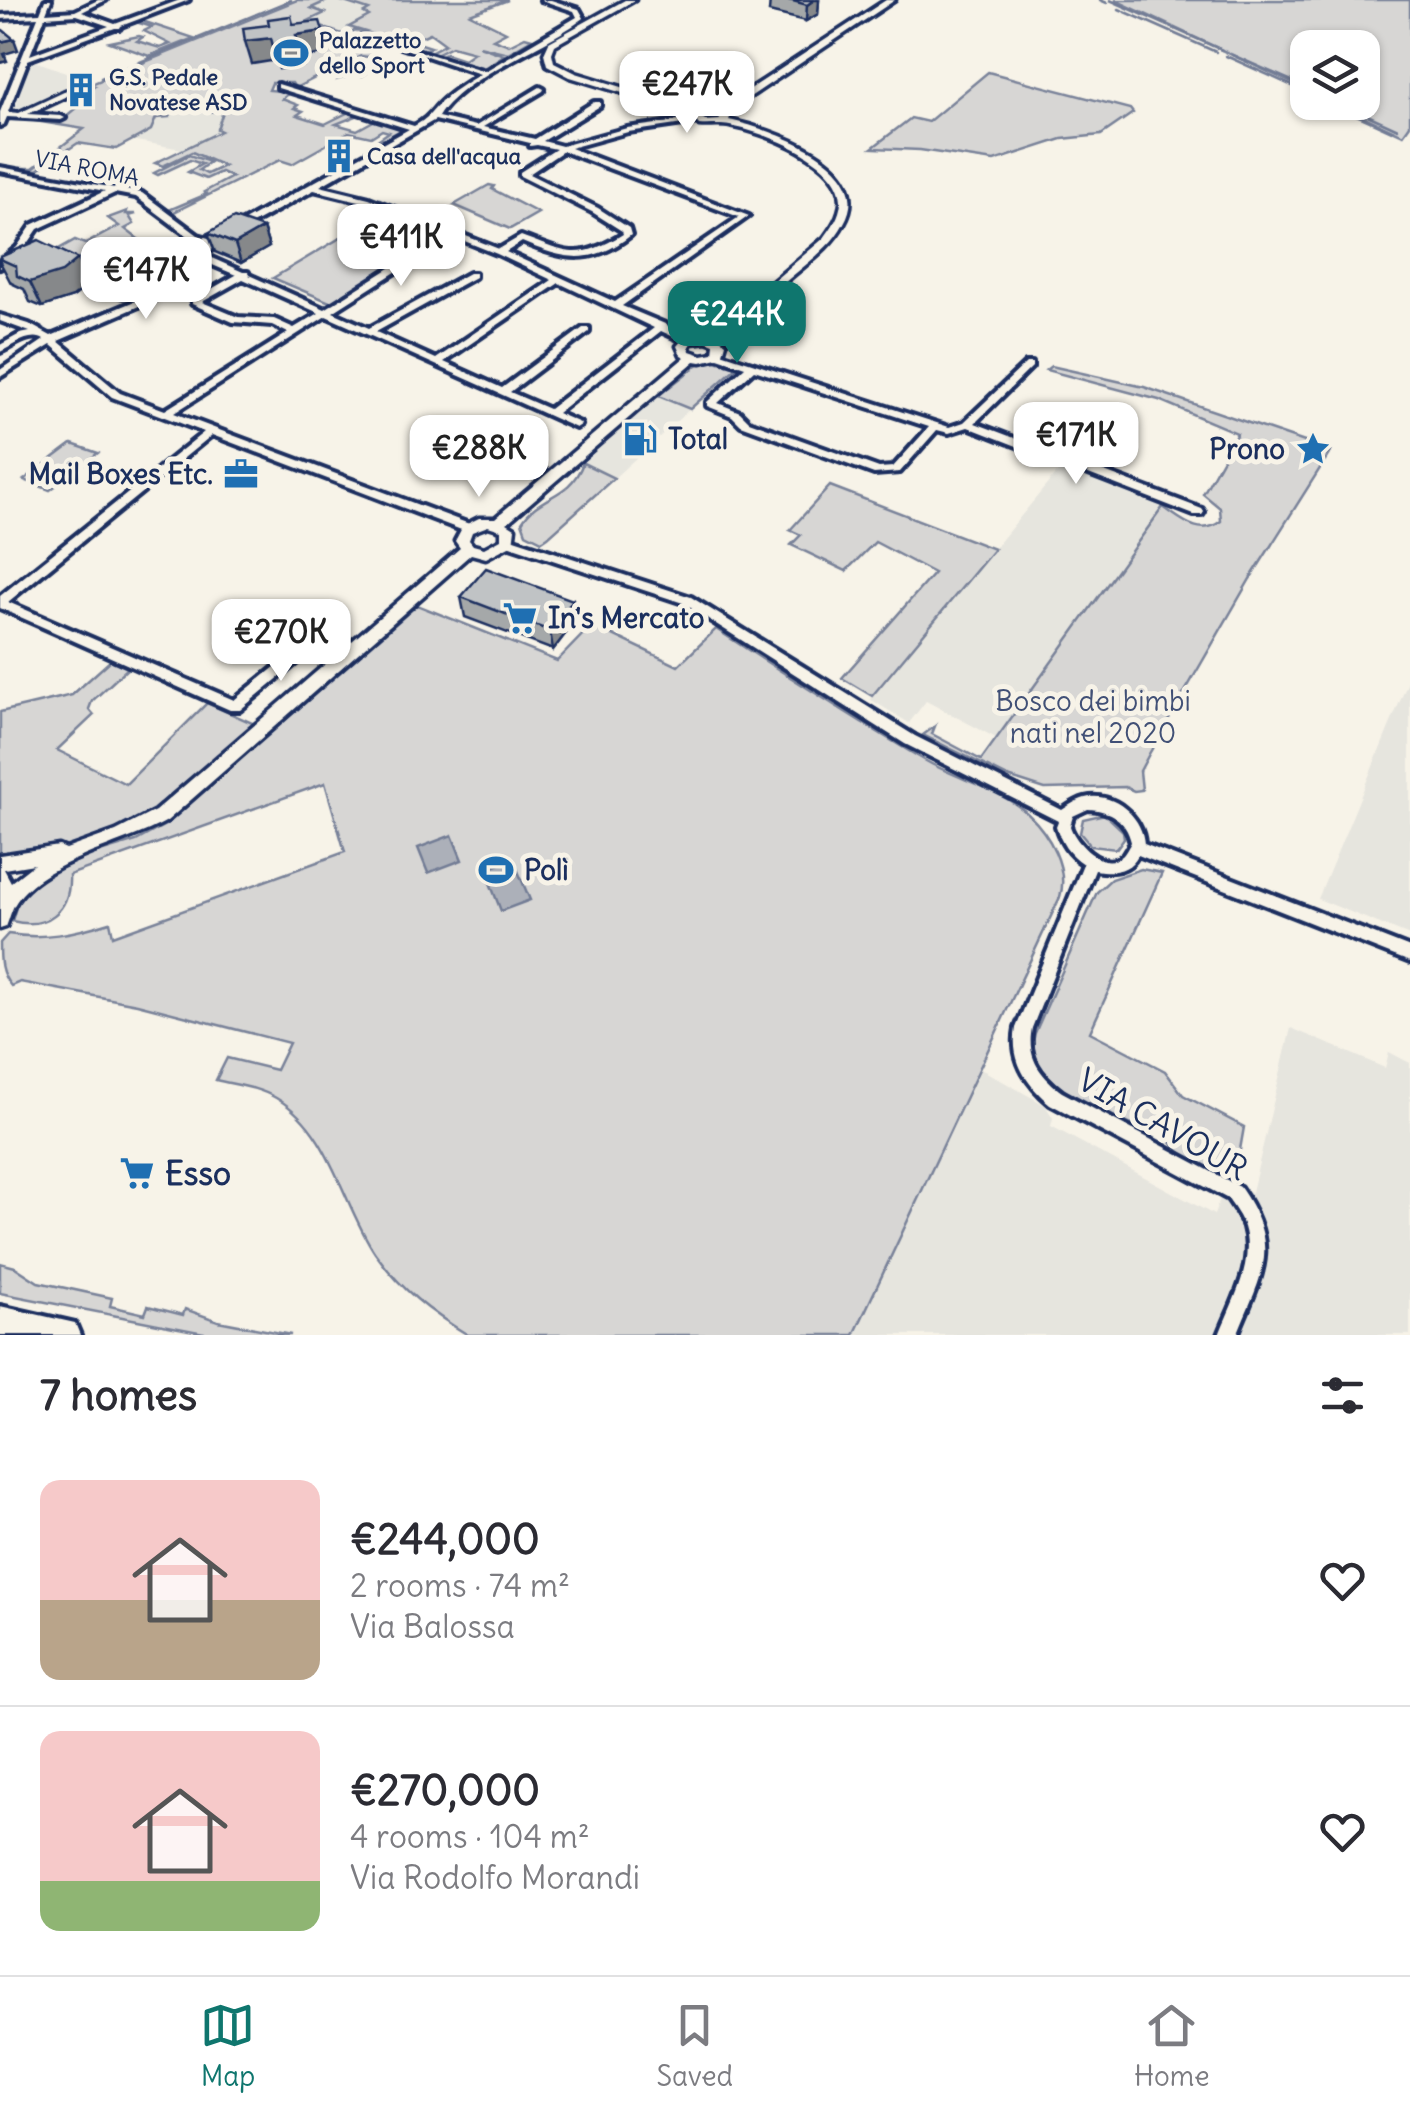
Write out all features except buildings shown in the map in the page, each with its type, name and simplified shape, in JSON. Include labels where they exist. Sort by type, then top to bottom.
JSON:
[{"type":"highway","points":[[0,1323],[63,1335]]},
{"type":"street","points":[[0,124],[48,0]]},
{"type":"street","points":[[76,13],[103,0]]},
{"type":"street","points":[[25,59],[186,0]]},
{"type":"street","points":[[434,118],[439,107],[486,74],[581,18],[577,10],[544,0]]},
{"type":"street","points":[[631,0],[552,44],[548,60],[573,75],[687,110],[709,124],[891,0]]},
{"type":"street","points":[[0,18],[76,13],[118,26]]},
{"type":"street","points":[[402,46],[486,74]]},
{"type":"street","points":[[281,86],[412,128]]},
{"type":"street","points":[[477,128],[540,89]]},
{"type":"street","points":[[20,114],[66,93]]},
{"type":"street","points":[[532,144],[597,104]]},
{"type":"street","points":[[680,122],[689,115],[687,110]]},
{"type":"street","points":[[2,114],[61,118]]},
{"type":"street","points":[[500,252],[521,239],[562,256],[583,258],[627,235],[606,216],[524,175],[562,148],[627,130],[699,117]]},
{"type":"street","points":[[313,187],[366,200],[500,252],[688,340],[713,339],[828,240],[846,211],[840,180],[815,156],[721,117]]},
{"type":"street","points":[[0,374],[47,337],[137,305],[202,258],[213,242],[434,118],[562,148],[745,216],[618,305]]},
{"type":"street","name":"VIA ROMA","points":[[0,169],[147,199],[195,237],[213,242]]},
{"type":"street","points":[[0,266],[20,249],[35,227],[114,190]]},
{"type":"street","points":[[166,414],[451,233]]},
{"type":"street","points":[[202,258],[576,424]]},
{"type":"street","points":[[245,274],[195,302],[236,320],[274,322],[296,333]]},
{"type":"street","points":[[371,331],[472,275]]},
{"type":"street","points":[[439,361],[559,279]]},
{"type":"street","points":[[0,318],[47,337],[113,394],[468,528]]},
{"type":"street","points":[[551,412],[662,326]]},
{"type":"street","points":[[505,391],[586,330]]},
{"type":"street","points":[[0,349],[23,336],[47,337]]},
{"type":"street","points":[[713,339],[722,346],[718,355]]},
{"type":"street","points":[[688,340],[683,349],[692,357],[706,359],[718,355],[953,430],[968,424],[1029,365]]},
{"type":"street","points":[[500,522],[692,357]]},
{"type":"street","points":[[750,368],[710,404],[736,414],[745,423],[878,472],[896,470],[934,427]]},
{"type":"street","points":[[968,424],[1198,512]]},
{"type":"street","points":[[211,431],[0,603],[235,706],[332,627]]},
{"type":"street","points":[[468,549],[462,536],[468,528],[483,521],[500,522],[508,528],[508,542]]},
{"type":"street","points":[[0,921],[8,897],[47,864],[108,844],[146,826],[188,795],[468,549],[493,552],[508,542]]},
{"type":"street","points":[[508,542],[688,600],[910,740],[1065,818]]},
{"type":"street","points":[[1087,803],[1112,807],[1136,828],[1137,848],[1124,862],[1091,862],[1070,846],[1064,832],[1065,818],[1073,808],[1087,803]]},
{"type":"street","points":[[0,862],[108,844]]},
{"type":"street","points":[[1137,848],[1410,955]]},
{"type":"street","name":"VIA CAVOUR","points":[[1091,862],[1024,1028],[1022,1054],[1029,1071],[1049,1093],[1234,1193],[1251,1214],[1258,1232],[1257,1253],[1228,1335]]},
{"type":"street","points":[[0,875],[8,897]]},
{"type":"shaded area","points":[[300,0],[379,0],[441,19],[394,40],[365,31],[335,43],[258,18]]},
{"type":"shaded area","points":[[35,61],[91,81],[26,110],[15,109],[29,63]]},
{"type":"shaded area","points":[[183,100],[251,115],[182,149],[130,140],[150,127],[154,117]]},
{"type":"shaded area","points":[[658,396],[690,409],[614,478],[583,463]]},
{"type":"shaded area","points":[[1064,464],[1166,502],[996,738],[926,701],[909,723],[870,699]]},
{"type":"shaded area","points":[[1410,677],[1410,936],[1318,899]]},
{"type":"shaded area","points":[[452,835],[462,860],[428,873],[418,848]]},
{"type":"shaded area","points":[[513,859],[530,900],[501,911],[485,870]]},
{"type":"shaded area","points":[[1291,1028],[1385,1068],[1389,1052],[1410,1063],[1410,1335],[854,1335],[981,1069],[1045,1105],[1053,1118],[1051,1126],[1214,1215],[1220,1199],[1252,1192]]},
{"type":"green space","points":[[297,0],[329,0],[311,8],[325,13],[306,22],[345,35],[332,41],[335,43],[355,30],[365,31],[341,42],[376,54],[376,58],[361,56],[351,61],[361,65],[346,70],[365,74],[362,76],[339,79],[345,72],[337,67],[295,88],[292,83],[272,83],[269,90],[291,92],[282,99],[298,105],[294,108],[303,111],[297,115],[325,124],[349,112],[359,115],[336,124],[357,130],[377,119],[404,128],[383,140],[379,139],[389,132],[382,130],[371,137],[349,132],[292,164],[280,160],[172,213],[169,210],[207,194],[204,192],[232,177],[221,172],[206,179],[188,172],[202,164],[190,160],[158,175],[154,173],[189,155],[210,162],[199,170],[207,174],[224,166],[192,152],[163,166],[155,163],[221,131],[217,129],[223,112],[192,110],[193,104],[174,105],[169,117],[156,118],[151,130],[116,149],[78,143],[37,170],[20,168],[33,168],[84,129],[29,120],[59,122],[82,103],[70,97],[95,86],[91,84]]},
{"type":"green space","points":[[338,0],[508,0],[470,14],[506,32],[493,39],[509,45],[525,37],[532,39],[508,53],[479,46],[504,55],[484,68],[441,55],[464,59],[474,52],[452,46],[436,54],[430,52],[445,44],[430,33],[412,41],[431,47],[425,50],[349,27],[369,16],[364,13],[369,10]]},
{"type":"green space","points":[[1115,0],[1410,0],[1410,125],[1403,135],[1371,120],[1380,120],[1380,30],[1290,30],[1290,82]]},
{"type":"green space","points":[[136,22],[194,38],[149,56],[110,42],[139,36],[143,37],[137,41],[160,48],[170,44],[144,31],[152,27]]},
{"type":"green space","points":[[988,72],[1130,109],[1133,113],[1101,135],[1062,139],[994,161],[920,150],[872,148],[911,118],[928,122]]},
{"type":"green space","points":[[489,185],[538,213],[510,229],[454,205]]},
{"type":"green space","points":[[127,211],[126,214],[136,214],[129,216],[134,224],[125,229],[146,245],[156,241],[190,259],[158,287],[130,303],[101,291],[119,279],[107,275],[93,283],[57,250],[75,240],[85,244],[119,226],[108,218]]},
{"type":"green space","points":[[377,216],[434,238],[332,303],[273,278]]},
{"type":"green space","points":[[712,360],[737,367],[690,409],[658,396],[701,362]]},
{"type":"green space","name":"Bosco dei bimbi nati nel 2020","points":[[1051,366],[1144,387],[1331,451],[1250,579],[1149,754],[1140,771],[1142,790],[1045,789],[1008,777],[923,735],[935,726],[932,734],[981,760],[1163,507],[1198,527],[1221,521],[1220,508],[1203,494],[1237,433],[1159,400],[1046,370]]},
{"type":"green space","points":[[72,444],[98,453],[50,490],[24,480]]},
{"type":"green space","points":[[583,463],[614,478],[542,541],[526,533],[522,522],[529,513],[570,484]]},
{"type":"green space","points":[[830,486],[994,549],[872,696],[842,678],[934,573],[875,542],[846,571],[791,545],[801,535],[790,530]]},
{"type":"green space","points":[[417,605],[557,661],[592,625],[678,666],[716,629],[926,761],[1017,805],[1050,841],[1062,875],[1060,897],[854,1335],[468,1335],[417,1299],[385,1266],[364,1234],[323,1148],[295,1112],[262,1091],[216,1080],[227,1058],[276,1070],[289,1043],[137,1004],[20,982],[11,986],[7,981],[1,966],[0,943],[8,934],[60,934],[110,922],[113,936],[345,852],[325,783],[69,875],[66,899],[54,915],[36,923],[12,921],[21,890],[50,867],[136,841],[165,825]]},
{"type":"green space","points":[[111,660],[128,668],[92,701],[89,709],[94,715],[57,750],[126,784],[207,703],[257,725],[190,785],[134,823],[86,843],[0,858],[0,712],[72,695]]},
{"type":"green space","points":[[1105,814],[1123,831],[1124,838],[1116,849],[1091,846],[1080,833],[1083,819]]},
{"type":"green space","points":[[1141,869],[1162,873],[1090,1032],[1165,1071],[1183,1095],[1244,1127],[1237,1167],[1230,1172],[1210,1168],[1180,1152],[1167,1136],[1165,1126],[1156,1121],[1146,1132],[1072,1095],[1041,1067],[1034,1051],[1035,1033],[1097,892],[1111,879]]},
{"type":"green space","points":[[0,1263],[15,1267],[38,1282],[112,1298],[110,1306],[145,1314],[148,1306],[183,1315],[185,1309],[218,1321],[291,1335],[214,1335],[0,1293]]},
{"type":"waterway","points":[[101,78],[291,0]]},
{"type":"waterway","points":[[1100,0],[1107,3]]},
{"type":"waterway","points":[[1110,0],[1222,50]]},
{"type":"waterway","points":[[1119,9],[1216,52]]},
{"type":"waterway","points":[[1232,55],[1290,80]]},
{"type":"waterway","points":[[1226,56],[1290,85]]},
{"type":"waterway","points":[[1368,120],[1392,131]]},
{"type":"waterway","points":[[1378,120],[1398,129]]},
{"type":"place","name":"Palazzetto dello Sport","points":[[291,53]]},
{"type":"place","name":"G.S. Pedale Novatese ASD","points":[[81,90]]},
{"type":"place","name":"Casa dell'acqua","points":[[339,156]]},
{"type":"place","name":"Total","points":[[640,439]]},
{"type":"place","name":"Prono","points":[[1313,449]]},
{"type":"place","name":"Mail Boxes Etc.","points":[[241,474]]},
{"type":"place","name":"In's Mercato","points":[[520,618]]},
{"type":"place","name":"Polì","points":[[496,870]]},
{"type":"place","name":"Esso","points":[[137,1173]]}]
